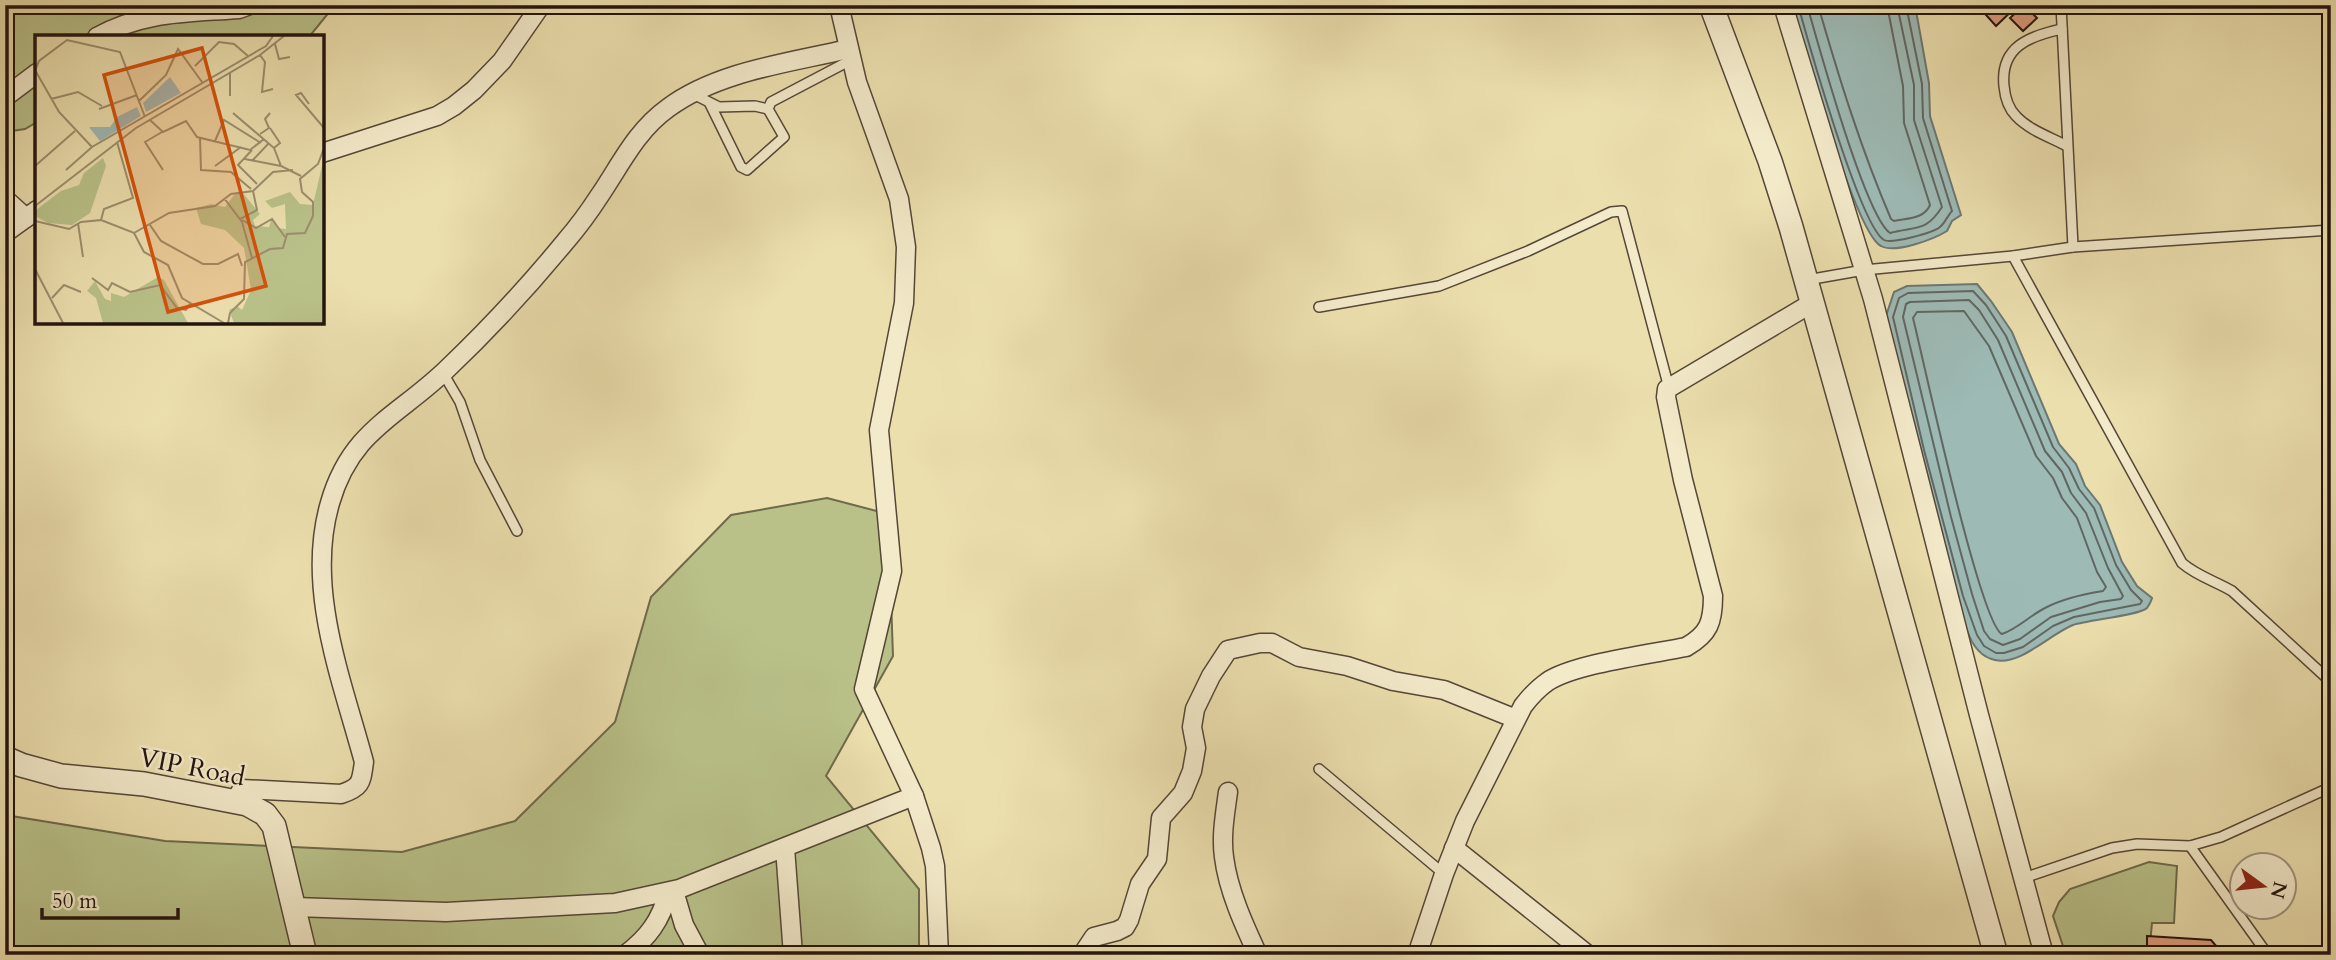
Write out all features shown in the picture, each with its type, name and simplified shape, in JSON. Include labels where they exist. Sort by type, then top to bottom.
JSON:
[{"type":"street","points":[[101,35],[153,15],[239,9],[250,5]]},
{"type":"street","points":[[324,152],[437,116],[454,106],[502,61],[541,5]]},
{"type":"street","points":[[839,5],[850,55],[898,200],[906,247],[904,303],[879,430],[892,571],[864,689],[914,796],[929,839],[935,866],[939,955]]},
{"type":"street","points":[[1711,5],[1770,160],[1896,592],[1996,955]]},
{"type":"street","points":[[1783,5],[1864,270],[2044,955]]},
{"type":"street","points":[[235,801],[242,789],[341,794],[354,790],[361,782],[364,762],[325,607],[321,547],[330,503],[346,464],[361,441],[379,423],[443,373],[520,295],[579,226],[633,141],[669,107],[707,86],[755,70],[850,55]]},
{"type":"street","points":[[5,97],[35,74]]},
{"type":"street","points":[[5,199],[31,214],[5,233]]},
{"type":"street","points":[[1417,955],[1444,874],[1485,778],[1534,693],[1571,671],[1686,647],[1697,641],[1708,629],[1713,615],[1713,596],[1683,480],[1666,397],[1669,388],[1812,303]]},
{"type":"street","points":[[1082,955],[1094,937],[1125,927],[1129,920],[1140,884],[1157,859],[1161,818],[1182,793],[1192,771],[1196,757],[1192,727],[1195,709],[1210,676],[1228,650],[1272,643],[1299,657],[1348,666],[1393,681],[1444,690],[1517,719]]},
{"type":"street","name":"VIP Road","points":[[5,758],[61,776],[144,784],[235,801],[265,814],[274,826],[305,955]]},
{"type":"street","points":[[1227,792],[1223,829],[1224,858],[1235,897],[1258,955]]},
{"type":"street","points":[[294,906],[446,912],[615,903],[671,892],[914,796]]},
{"type":"street","points":[[785,848],[793,955]]},
{"type":"street","points":[[1454,848],[1588,955]]},
{"type":"street","points":[[625,955],[642,942],[655,926],[671,892]]},
{"type":"street","points":[[671,892],[684,925],[701,955]]},
{"type":"lane","points":[[2061,5],[2073,247]]},
{"type":"lane","points":[[2062,29],[2038,34],[2018,47],[2008,57],[2003,76],[2007,104],[2014,115],[2027,126],[2067,146]]},
{"type":"lane","points":[[768,109],[771,102],[850,55]]},
{"type":"lane","points":[[693,94],[719,107],[755,106],[768,109],[784,138],[744,170],[710,104]]},
{"type":"lane","points":[[1319,307],[1439,286],[1528,251],[1611,212],[1622,211],[1669,388]]},
{"type":"lane","points":[[1806,280],[1864,270],[2012,256],[2073,247],[2331,230]]},
{"type":"lane","points":[[2012,256],[2182,563],[2192,572],[2218,582],[2232,591],[2331,682]]},
{"type":"lane","points":[[443,373],[460,402],[480,460],[517,531]]},
{"type":"lane","points":[[1319,769],[1444,874]]},
{"type":"lane","points":[[2024,878],[2112,848],[2137,844],[2190,846],[2221,837],[2331,787]]},
{"type":"lane","points":[[2190,846],[2268,955]]},
{"type":"green space","points":[[5,5],[335,5],[311,35],[35,35],[35,123],[25,129],[5,132]]},
{"type":"green space","points":[[827,498],[888,514],[893,656],[826,776],[919,889],[919,955],[5,955],[5,815],[165,841],[402,852],[515,821],[615,722],[651,597],[731,515]]},
{"type":"green space","points":[[2149,862],[2177,866],[2174,923],[2152,923],[2149,955],[2066,955],[2053,916],[2059,902],[2070,889]]},
{"type":"water","points":[[1791,5],[1912,5],[1917,16],[1929,83],[1930,116],[1961,215],[1952,221],[1947,231],[1924,241],[1895,248],[1881,246],[1870,233],[1844,174]]},
{"type":"water","points":[[1977,284],[2012,332],[2059,444],[2076,464],[2085,486],[2100,505],[2122,562],[2137,586],[2152,598],[2147,608],[2142,611],[2073,625],[2025,654],[2005,661],[1986,657],[1979,651],[1965,626],[1886,316],[1894,292],[1907,286]]},
{"type":"building","points":[[1977,5],[2018,5],[1996,26]]},
{"type":"building","points":[[2024,5],[2037,18],[2023,31],[2010,18]]},
{"type":"building","points":[[2147,936],[2211,940],[2224,955],[2140,955],[2140,949],[2147,949]]}]
